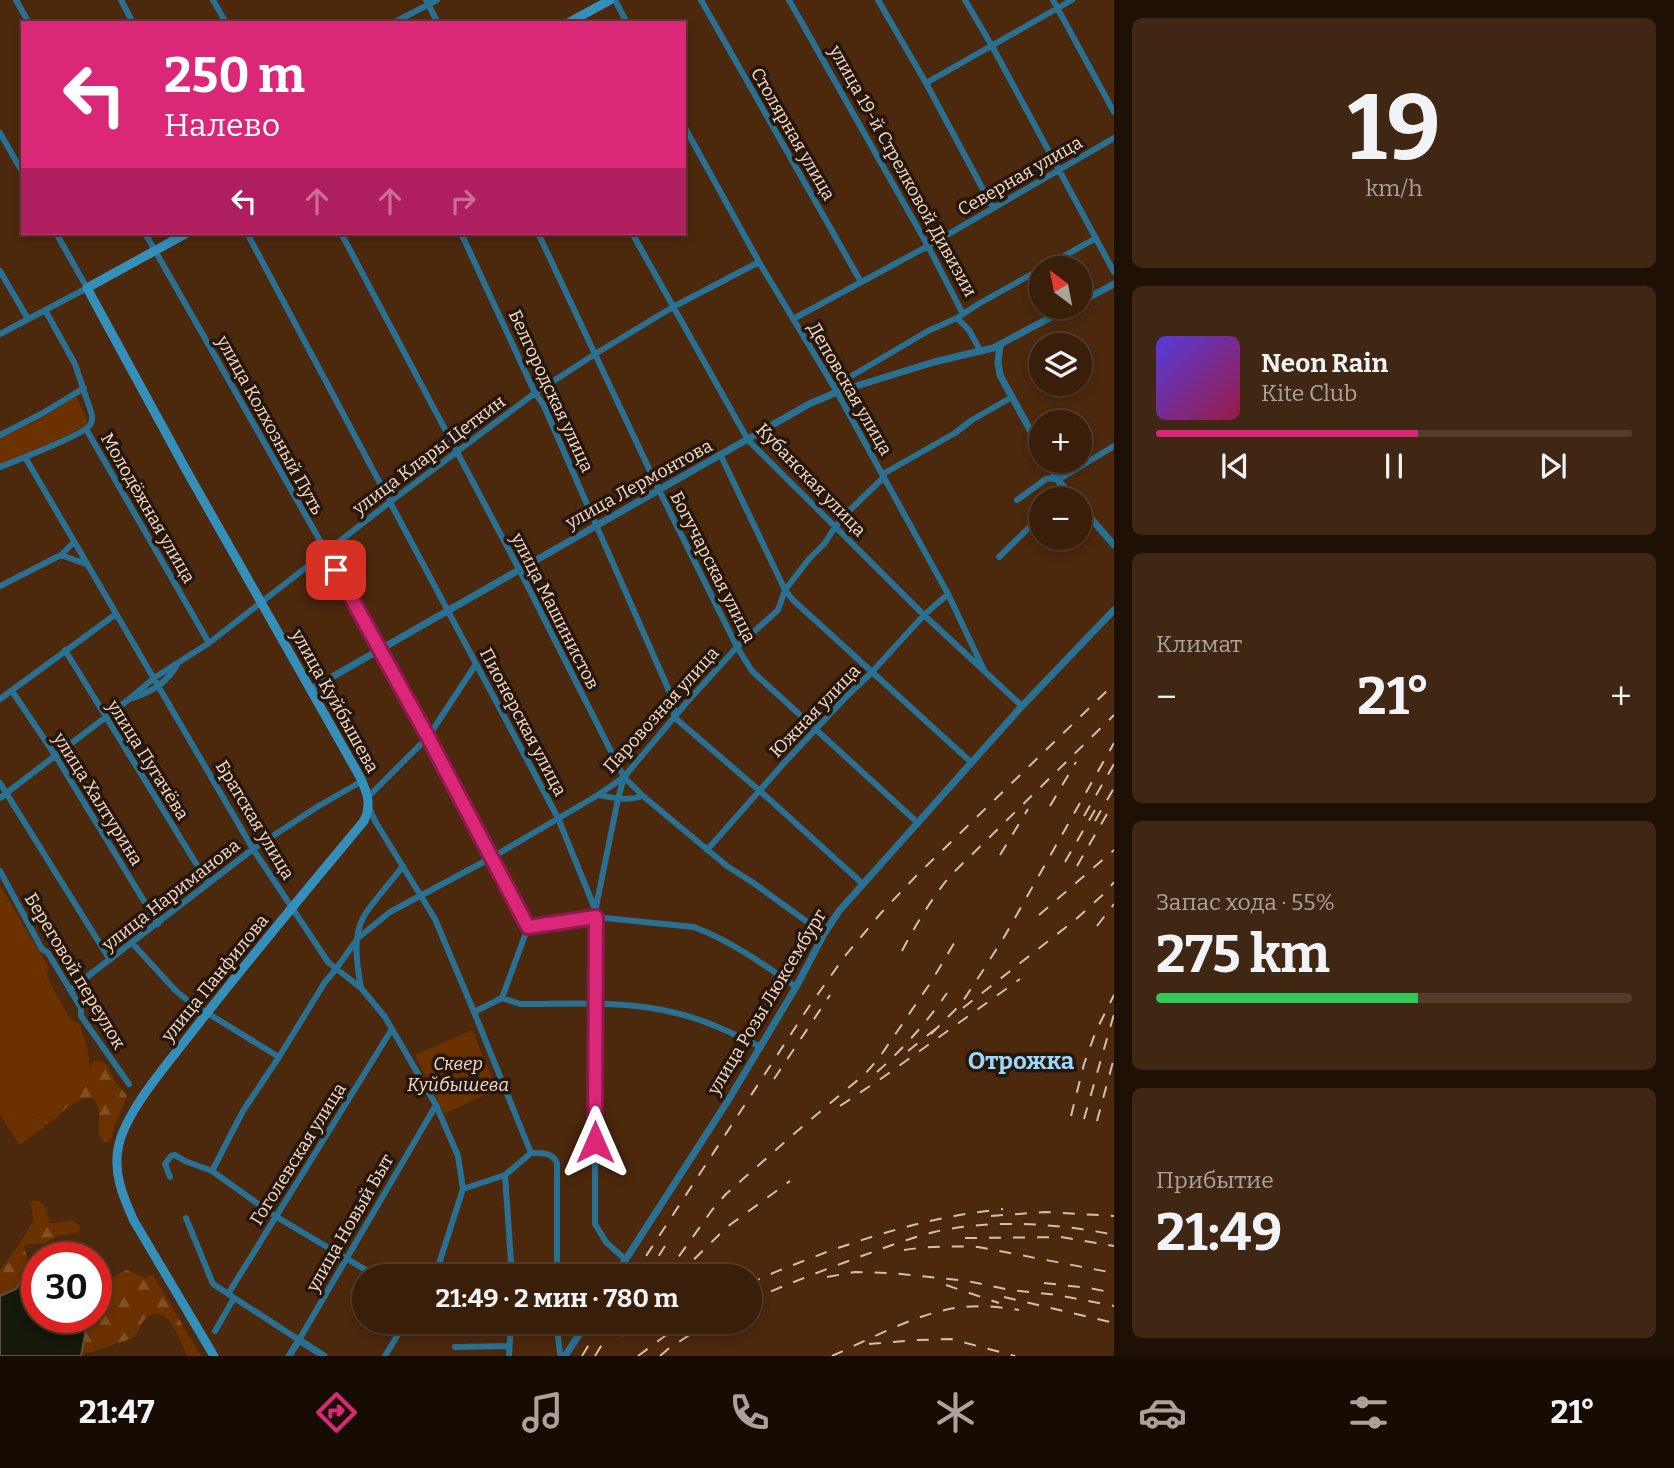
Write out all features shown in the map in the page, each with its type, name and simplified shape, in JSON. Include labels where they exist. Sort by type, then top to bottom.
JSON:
[{"type":"main road","points":[[572,21],[612,0]]},
{"type":"main road","points":[[87,288],[183,235]]},
{"type":"main road","name":"улица Куйбышева","points":[[87,288],[191,480],[362,781],[369,807]]},
{"type":"main road","name":"улица Панфилова","points":[[214,1356],[130,1213],[119,1183],[117,1153],[124,1130],[152,1084],[207,1012],[364,821],[369,807]]},
{"type":"street","points":[[16,0],[28,21]]},
{"type":"street","points":[[121,0],[132,21]]},
{"type":"street","points":[[213,0],[225,21]]},
{"type":"street","points":[[396,21],[427,2],[437,0]]},
{"type":"street","points":[[612,0],[626,21]]},
{"type":"street","name":"Столярная улица","points":[[701,0],[861,282]]},
{"type":"street","name":"улица 19-й Стрелковой Дивизии","points":[[789,0],[928,246],[963,314],[957,318],[969,330],[981,352]]},
{"type":"street","points":[[878,0],[993,208]]},
{"type":"street","points":[[965,0],[1114,272]]},
{"type":"street","points":[[1053,0],[1114,112]]},
{"type":"street","points":[[926,83],[1072,0]]},
{"type":"street","points":[[427,2],[437,21]]},
{"type":"street","name":"Деповская улица","points":[[686,130],[759,262],[884,476],[948,594],[984,670]]},
{"type":"street","points":[[0,133],[21,170]]},
{"type":"street","name":"Северная улица","points":[[793,319],[928,246],[1114,138]]},
{"type":"street","name":"улица Куйбышева","points":[[57,235],[87,288]]},
{"type":"street","name":"улица Колхозный Путь","points":[[146,235],[346,588],[528,927]]},
{"type":"street","name":"Пионерская улица","points":[[248,235],[558,818],[595,909],[595,1224],[606,1242],[625,1259]]},
{"type":"street","name":"улица Машинистов","points":[[342,235],[519,569],[624,777],[727,866],[824,934]]},
{"type":"street","name":"Белгородская улица","points":[[462,235],[543,404],[597,525],[674,702],[674,717]]},
{"type":"street","name":"Богучарская улица","points":[[539,235],[659,490],[737,647],[752,671],[918,823]]},
{"type":"street","name":"Кубанская улица","points":[[633,235],[748,440],[924,615],[1022,706]]},
{"type":"street","points":[[1064,256],[1096,238]]},
{"type":"street","name":"улица Клары Цеткин","points":[[3,796],[154,678],[209,643],[536,393],[673,307],[759,262]]},
{"type":"street","points":[[0,271],[28,319]]},
{"type":"street","points":[[963,314],[1029,276]]},
{"type":"street","points":[[1092,296],[1114,284]]},
{"type":"street","points":[[0,334],[87,288]]},
{"type":"street","name":"Молодёжная улица","points":[[45,310],[75,364],[84,388],[92,415],[91,423],[86,429],[209,643]]},
{"type":"street","points":[[835,388],[928,331],[957,318]]},
{"type":"street","name":"улица Лермонтова","points":[[311,689],[721,456],[835,388],[1000,346],[1049,319]]},
{"type":"street","points":[[1000,346],[999,369],[1029,428]]},
{"type":"street","points":[[0,435],[84,388]]},
{"type":"street","name":"Паровозная улица","points":[[212,1171],[243,1111],[325,982],[358,938],[390,912],[491,858],[624,777],[737,647],[778,610],[785,590],[808,559],[825,543],[849,511],[884,476],[1012,397]]},
{"type":"street","points":[[0,467],[86,429]]},
{"type":"street","points":[[1017,500],[1046,479],[1058,480],[1114,446]]},
{"type":"street","points":[[721,456],[785,590],[793,600],[972,763]]},
{"type":"street","name":"Братская улица","points":[[25,457],[253,849],[328,962],[361,988],[385,1017],[436,1105],[458,1156],[463,1189]]},
{"type":"street","points":[[1054,473],[1062,487]]},
{"type":"street","points":[[1092,520],[1114,545]]},
{"type":"street","points":[[999,557],[1029,528]]},
{"type":"street","points":[[0,586],[61,555],[74,542]]},
{"type":"street","points":[[61,555],[87,564]]},
{"type":"street","name":"Южная улица","points":[[707,850],[847,696],[924,615],[948,594]]},
{"type":"street","name":"улица Розы Люксембург","points":[[622,1264],[761,1047],[839,911],[1022,706],[1114,610]]},
{"type":"street","points":[[0,698],[116,614]]},
{"type":"street","name":"улица Пугачёва","points":[[65,650],[208,883]]},
{"type":"street","points":[[128,700],[159,686],[172,675],[179,662]]},
{"type":"street","points":[[368,797],[428,737],[476,664]]},
{"type":"street","name":"улица Халтурина","points":[[12,691],[55,755],[158,924]]},
{"type":"street","points":[[674,702],[687,702]]},
{"type":"street","points":[[674,717],[863,884]]},
{"type":"street","points":[[595,909],[624,777]]},
{"type":"street","name":"улица Нариманова","points":[[70,990],[253,849],[362,781]]},
{"type":"street","points":[[0,783],[3,796],[110,960]]},
{"type":"street","points":[[598,795],[618,799],[643,796]]},
{"type":"street","name":"улица Куйбышева","points":[[369,807],[435,919],[531,1153]]},
{"type":"street","points":[[364,821],[375,821]]},
{"type":"street","points":[[361,988],[356,959],[364,916],[403,866]]},
{"type":"street","name":"Береговой переулок","points":[[0,871],[43,949],[81,1008],[81,1016],[129,1084]]},
{"type":"street","points":[[474,1012],[502,998],[528,927],[596,917],[694,927],[730,943],[796,987]]},
{"type":"street","points":[[132,943],[176,991],[191,1003],[279,1057]]},
{"type":"street","points":[[325,982],[328,962]]},
{"type":"street","points":[[502,998],[520,1004],[639,1006],[676,1012],[701,1020],[761,1047]]},
{"type":"street","name":"Гоголевская улица","points":[[215,1331],[275,1216],[391,1029]]},
{"type":"street","name":"улица Новый Быт","points":[[289,1356],[436,1105]]},
{"type":"street","points":[[438,1264],[463,1189],[505,1175],[531,1153],[550,1154],[557,1163],[557,1264]]},
{"type":"street","points":[[170,1177],[165,1164],[170,1156],[175,1155],[212,1171],[275,1216],[356,1264]]},
{"type":"street","points":[[505,1175],[511,1264]]},
{"type":"street","points":[[186,1217],[213,1284],[324,1356]]},
{"type":"street","points":[[385,1356],[398,1334]]},
{"type":"street","points":[[509,1356],[510,1334]]},
{"type":"street","points":[[558,1334],[560,1353],[564,1356],[579,1334]]},
{"type":"street","points":[[455,1347],[509,1346]]},
{"type":"green space","points":[[76,396],[87,424],[56,442],[0,465],[0,438],[44,417]]},
{"type":"green space","points":[[0,885],[48,966],[47,977],[70,1019],[79,1024],[88,1050],[90,1066],[89,1094],[43,1123],[45,1127],[19,1145],[0,1114]]},
{"type":"green space","name":"Сквер Куйбышева","points":[[472,1030],[497,1089],[444,1114],[415,1055]]},
{"type":"green space","points":[[94,1060],[106,1065],[127,1096],[112,1138],[107,1142],[99,1136],[99,1111],[94,1098],[78,1099],[54,1120],[29,1136],[24,1135],[18,1125],[75,1088],[89,1072]]},
{"type":"green space","points":[[33,1200],[40,1202],[46,1208],[50,1224],[73,1220],[80,1227],[80,1231],[58,1235],[48,1242],[21,1242],[34,1219],[30,1203]]},
{"type":"green space","points":[[21,1242],[21,1281],[16,1289],[0,1296],[0,1270]]},
{"type":"green space","points":[[127,1270],[145,1278],[152,1275],[201,1356],[187,1356],[172,1324],[160,1314],[153,1314],[145,1319],[133,1338],[82,1353],[85,1333],[112,1333],[112,1282]]},
{"type":"shaded area","points":[[21,1281],[21,1333],[85,1333],[81,1356],[0,1356],[0,1296],[16,1289]]},
{"type":"railway","points":[[641,1264],[808,1008],[845,956],[917,875],[1114,684]]},
{"type":"railway","points":[[902,951],[924,912],[949,877],[1114,715]]},
{"type":"railway","points":[[931,1034],[961,1004],[1003,939],[1114,743]]},
{"type":"railway","points":[[1050,806],[1076,762]]},
{"type":"railway","points":[[1084,816],[1114,764]]},
{"type":"railway","points":[[1095,821],[1114,788]]},
{"type":"railway","points":[[1000,855],[1028,809]]},
{"type":"railway","points":[[1065,862],[1095,810]]},
{"type":"railway","points":[[1077,866],[1107,814]]},
{"type":"railway","points":[[1039,915],[1114,850]]},
{"type":"railway","points":[[963,1008],[1075,920],[1114,882]]},
{"type":"railway","points":[[1097,926],[1114,904]]},
{"type":"railway","points":[[674,1264],[726,1194],[865,1074],[879,1058],[956,940]]},
{"type":"railway","points":[[840,1106],[1020,979]]},
{"type":"railway","points":[[877,1072],[915,1034],[947,993]]},
{"type":"railway","points":[[774,1079],[830,995]]},
{"type":"railway","points":[[1071,1116],[1084,1064],[1096,1031],[1114,995]]},
{"type":"railway","points":[[1084,1119],[1114,1014]]},
{"type":"railway","points":[[908,1051],[938,1027]]},
{"type":"railway","points":[[1097,1121],[1114,1058]]},
{"type":"railway","points":[[689,1264],[727,1227],[790,1181]]},
{"type":"railway","points":[[762,1278],[824,1253],[890,1231],[934,1220],[1003,1209]]},
{"type":"railway","points":[[991,1216],[1045,1212],[1114,1216]]},
{"type":"railway","points":[[762,1296],[888,1246],[955,1228],[1001,1224],[1047,1225],[1114,1235]]},
{"type":"railway","points":[[965,1238],[1061,1237],[1114,1246]]},
{"type":"railway","points":[[654,1264],[665,1246]]},
{"type":"railway","points":[[904,1250],[978,1247],[1114,1273]]},
{"type":"railway","points":[[827,1277],[855,1272],[891,1273],[967,1281],[1114,1306]]},
{"type":"railway","points":[[1044,1283],[1114,1293]]},
{"type":"railway","points":[[946,1285],[999,1303]]},
{"type":"railway","points":[[1004,1297],[1114,1323]]},
{"type":"railway","points":[[832,1356],[897,1326],[948,1309],[978,1306],[1019,1310]]},
{"type":"railway","points":[[582,1356],[595,1334]]},
{"type":"railway","points":[[595,1356],[608,1334]]},
{"type":"railway","points":[[638,1356],[668,1334]]},
{"type":"railway","points":[[660,1356],[691,1334]]},
{"type":"railway","points":[[869,1344],[951,1339],[1015,1356]]},
{"type":"district","name":"Отрожка","points":[[1021,1061]]},
{"type":"route","points":[[336,570],[528,927],[596,917],[595,1142]]}]
